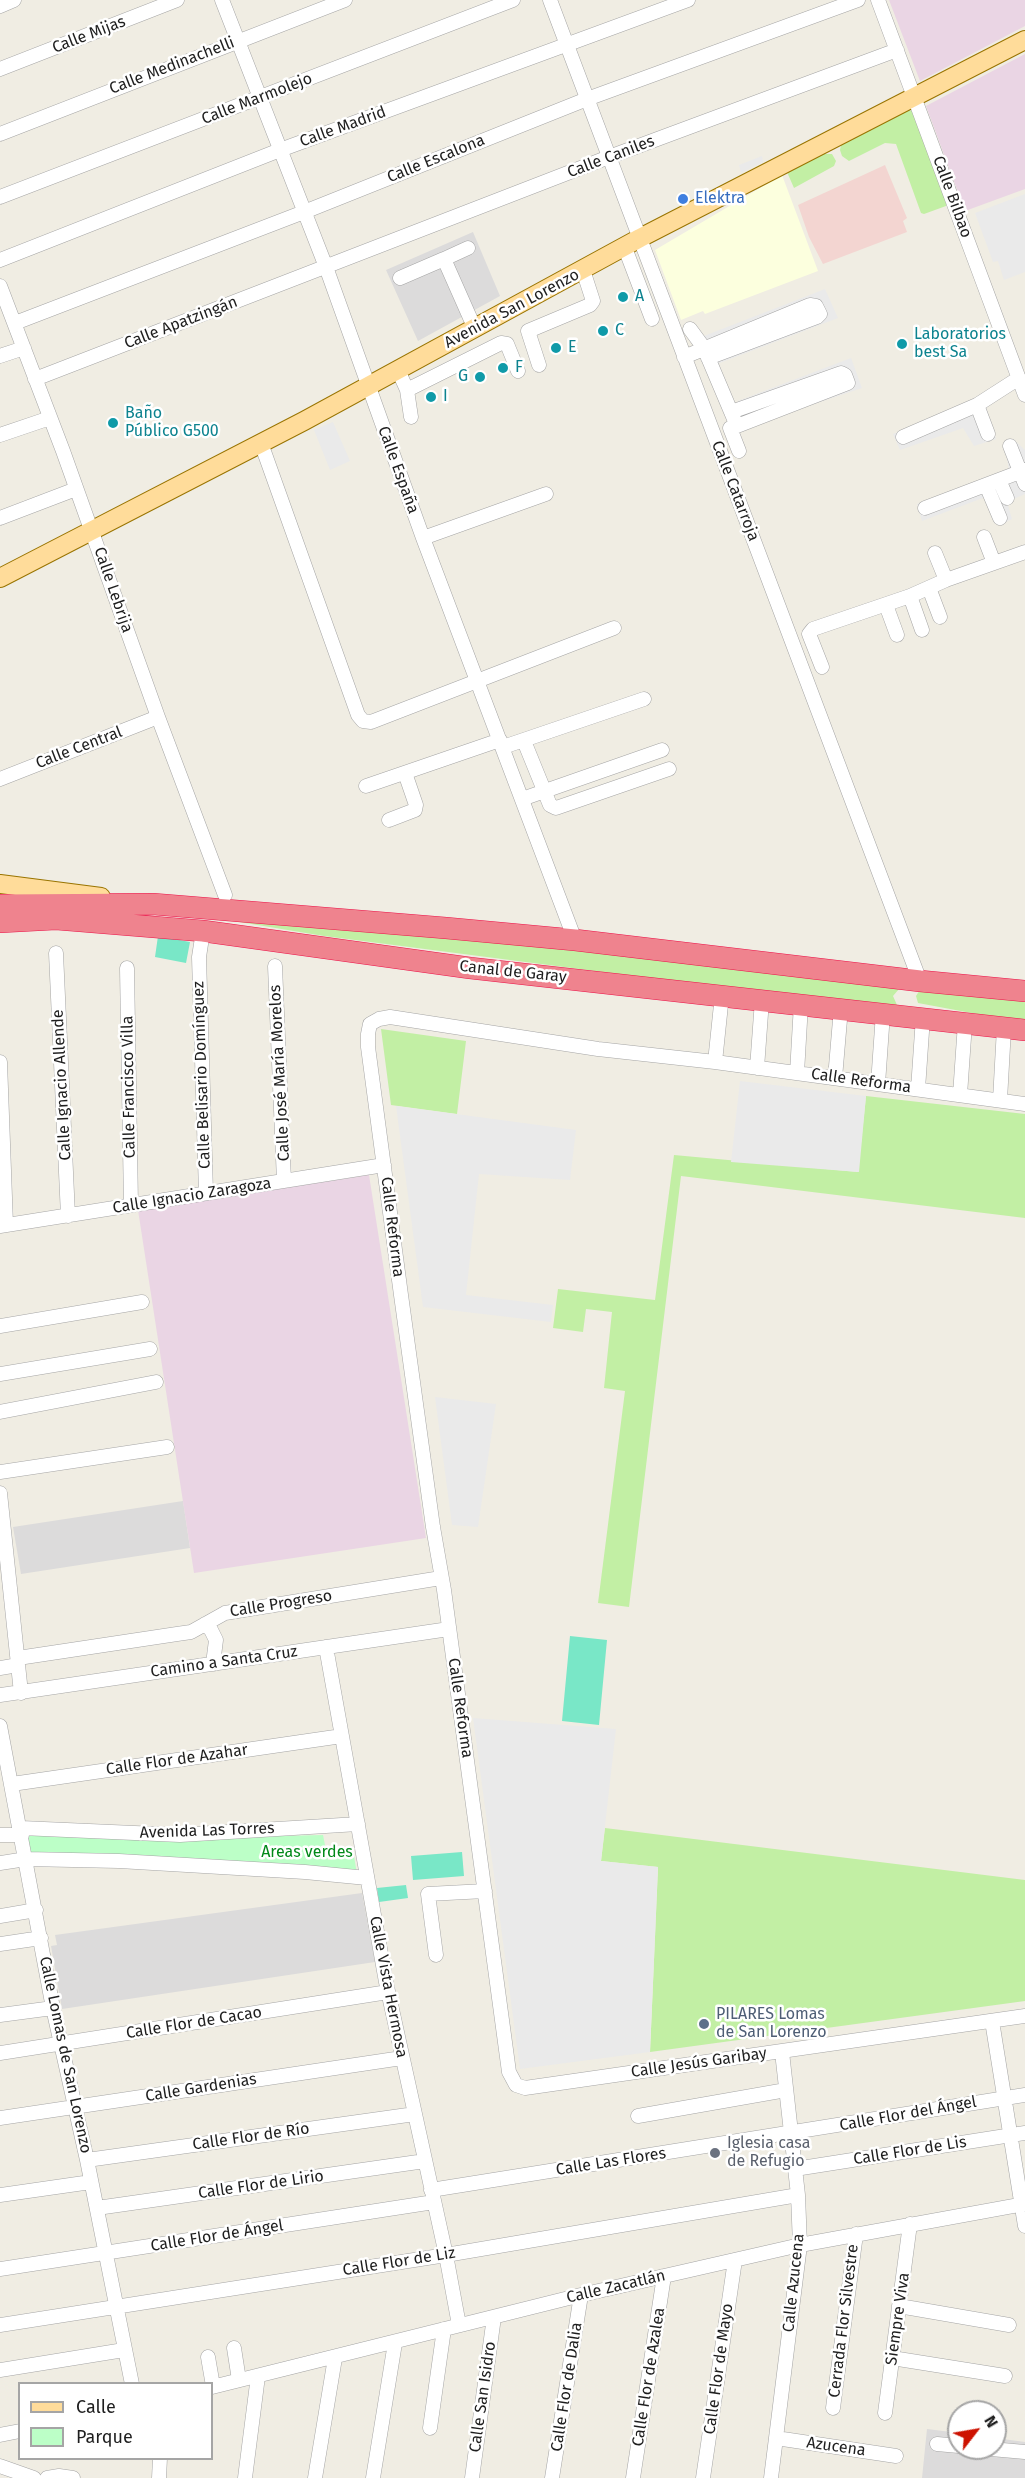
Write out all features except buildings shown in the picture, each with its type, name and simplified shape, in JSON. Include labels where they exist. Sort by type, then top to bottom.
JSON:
[{"type":"highway","points":[[0,905],[153,904],[574,940],[920,981],[1025,991]]},
{"type":"highway","name":"Canal de Garay","points":[[0,922],[42,920],[203,932],[470,968],[884,1012],[1015,1029]]},
{"type":"highway","points":[[920,981],[912,986],[910,996],[915,1005],[924,1012],[963,1022]]},
{"type":"main road","name":"Avenida San Lorenzo","points":[[0,579],[367,387],[632,243],[1025,40]]},
{"type":"main road","points":[[0,884],[153,904]]},
{"type":"main road","points":[[0,930],[42,920]]},
{"type":"street","points":[[0,6],[14,0]]},
{"type":"street","name":"Calle Mijas","points":[[0,69],[177,0]]},
{"type":"street","name":"Calle España","points":[[222,0],[326,267],[367,387],[574,940]]},
{"type":"street","name":"Calle Medinachelli","points":[[0,134],[345,0]]},
{"type":"street","name":"Calle Marmolejo","points":[[0,196],[513,0]]},
{"type":"street","name":"Calle Catarroja","points":[[550,0],[609,157],[632,243],[684,357],[920,981]]},
{"type":"street","name":"Calle Madrid","points":[[0,260],[280,150],[688,0]]},
{"type":"street","name":"Calle Escalona","points":[[15,323],[304,212],[587,99],[858,0]]},
{"type":"street","name":"Calle Bilbao","points":[[878,0],[1025,395]]},
{"type":"street","name":"Calle Caniles","points":[[326,267],[609,157],[897,50]]},
{"type":"street","points":[[632,243],[652,319]]},
{"type":"street","points":[[400,278],[468,248]]},
{"type":"street","points":[[444,259],[475,329]]},
{"type":"street","name":"Calle Apatzingán","points":[[35,379],[326,267]]},
{"type":"street","points":[[539,364],[528,330],[590,305],[593,301],[583,270]]},
{"type":"street","name":"Calle Lebrija","points":[[0,289],[15,323],[92,530],[158,717],[225,895]]},
{"type":"street","points":[[684,357],[706,353],[817,317],[820,314],[816,306],[810,305],[706,353]]},
{"type":"street","points":[[690,329],[706,353],[731,412],[739,451]]},
{"type":"street","points":[[407,390],[501,343],[507,344],[518,371]]},
{"type":"street","points":[[0,356],[24,348]]},
{"type":"street","points":[[398,370],[407,390],[411,417]]},
{"type":"street","points":[[714,434],[848,383],[841,374],[731,412]]},
{"type":"street","points":[[903,437],[977,405],[1019,378]]},
{"type":"street","points":[[977,405],[988,434]]},
{"type":"street","points":[[0,435],[50,418]]},
{"type":"street","points":[[261,443],[358,715],[363,721],[371,722],[614,628]]},
{"type":"street","points":[[925,508],[999,480],[1023,475],[1010,446]]},
{"type":"street","points":[[999,480],[1007,498]]},
{"type":"street","points":[[986,485],[1000,518]]},
{"type":"street","points":[[0,518],[76,489]]},
{"type":"street","points":[[423,538],[546,494]]},
{"type":"street","points":[[984,537],[994,563]]},
{"type":"street","points":[[822,667],[810,632],[910,597],[946,580],[1025,552]]},
{"type":"street","points":[[935,553],[946,580]]},
{"type":"street","points":[[929,588],[940,617]]},
{"type":"street","points":[[910,597],[922,630]]},
{"type":"street","points":[[886,605],[897,635]]},
{"type":"street","points":[[366,786],[405,772],[502,744],[524,741],[644,699]]},
{"type":"street","name":"Calle Central","points":[[0,778],[158,717]]},
{"type":"street","points":[[524,741],[550,805],[556,808],[669,769]]},
{"type":"street","points":[[522,800],[544,790],[662,750]]},
{"type":"street","points":[[389,819],[415,810],[416,805],[405,772]]},
{"type":"street","name":"Calle Belisario Domínguez","points":[[203,932],[199,957],[206,1193]]},
{"type":"street","name":"Calle Ignacio Allende","points":[[56,953],[68,1216]]},
{"type":"street","name":"Calle José María Morelos","points":[[275,966],[284,1180]]},
{"type":"street","name":"Calle Francisco Villa","points":[[127,968],[131,1205]]},
{"type":"street","points":[[715,1062],[722,995]]},
{"type":"street","points":[[757,1068],[762,1000]]},
{"type":"street","points":[[797,1073],[801,1004]]},
{"type":"street","points":[[835,1078],[841,1008]]},
{"type":"street","points":[[878,1084],[884,1012]]},
{"type":"street","name":"Calle Reforma","points":[[516,2085],[509,2072],[384,1165],[368,1047],[370,1024],[390,1017],[598,1049],[715,1062],[1025,1104]]},
{"type":"street","points":[[918,1089],[923,1017]]},
{"type":"street","points":[[960,1095],[963,1022]]},
{"type":"street","points":[[1000,1100],[1015,1029]]},
{"type":"street","points":[[0,1062],[3,1226]]},
{"type":"street","name":"Calle Ignacio Zaragoza","points":[[3,1226],[384,1165]]},
{"type":"street","points":[[0,1326],[142,1302]]},
{"type":"street","points":[[0,1374],[150,1349]]},
{"type":"street","points":[[0,1412],[156,1382]]},
{"type":"street","points":[[0,1472],[167,1447]]},
{"type":"street","points":[[0,1493],[6,1607],[18,1662],[21,1693]]},
{"type":"street","name":"Calle Progreso","points":[[0,1668],[18,1662],[191,1632],[225,1613],[441,1578]]},
{"type":"street","points":[[205,1624],[211,1629],[216,1640],[213,1664]]},
{"type":"street","name":"Camino a Santa Cruz","points":[[0,1695],[449,1629]]},
{"type":"street","name":"Calle Vista Hermosa","points":[[326,1647],[388,1992],[446,2255],[459,2325]]},
{"type":"street","name":"Calle Lomas de San Lorenzo","points":[[1,1736],[53,2008],[87,2160],[132,2382]]},
{"type":"street","name":"Calle Flor de Azahar","points":[[12,1784],[342,1736]]},
{"type":"street","name":"Avenida Las Torres","points":[[0,1835],[21,1832],[180,1835],[358,1824]]},
{"type":"street","name":"Avenida Las Torres","points":[[0,1863],[26,1859],[61,1859],[293,1871],[367,1878]]},
{"type":"street","points":[[436,1954],[428,1894],[485,1891]]},
{"type":"street","points":[[0,1916],[36,1910]]},
{"type":"street","points":[[0,1944],[41,1938]]},
{"type":"street","name":"Calle Flor de Cacao","points":[[0,2053],[388,1992]]},
{"type":"street","points":[[0,2015],[53,2008]]},
{"type":"street","name":"Calle Jesús Garibay","points":[[516,2085],[525,2088],[1025,2016]]},
{"type":"street","points":[[992,2021],[1025,2226]]},
{"type":"street","name":"Calle Azucena","points":[[771,2478],[800,2245],[798,2195],[782,2052]]},
{"type":"street","name":"Calle Gardenias","points":[[0,2118],[402,2058]]},
{"type":"street","points":[[638,2116],[786,2090]]},
{"type":"street","name":"Calle Flor del Ángel","points":[[791,2134],[1025,2095]]},
{"type":"street","name":"Calle Flor de Río","points":[[87,2160],[414,2114]]},
{"type":"street","name":"Calle Flor de Lis","points":[[795,2169],[1025,2133]]},
{"type":"street","name":"Calle Las Flores","points":[[433,2196],[791,2134]]},
{"type":"street","name":"Calle Flor de Lirio","points":[[97,2208],[425,2161]]},
{"type":"street","points":[[0,2195],[91,2182]]},
{"type":"street","name":"Calle Flor de Liz","points":[[0,2325],[446,2255],[798,2195]]},
{"type":"street","name":"Calle Flor de Ángel","points":[[0,2269],[433,2196]]},
{"type":"street","name":"Calle Zacatlán","points":[[213,2386],[335,2358],[581,2295],[800,2245],[1023,2205]]},
{"type":"street","name":"Siempre Viva","points":[[885,2413],[910,2224]]},
{"type":"street","name":"Cerrada Flor Silvestre","points":[[833,2408],[856,2235]]},
{"type":"street","name":"Calle Flor de Mayo","points":[[703,2478],[735,2260]]},
{"type":"street","name":"Calle Flor de Azalea","points":[[633,2478],[664,2276]]},
{"type":"street","name":"Calle Flor de Dalia","points":[[552,2478],[581,2295]]},
{"type":"street","points":[[899,2306],[1010,2325]]},
{"type":"street","name":"Calle San Isidro","points":[[472,2478],[494,2317]]},
{"type":"street","points":[[430,2428],[444,2330]]},
{"type":"street","points":[[373,2478],[395,2343]]},
{"type":"street","points":[[234,2348],[239,2380]]},
{"type":"street","points":[[0,2370],[124,2350]]},
{"type":"street","points":[[208,2357],[211,2382]]},
{"type":"street","points":[[315,2478],[335,2358]]},
{"type":"street","points":[[892,2358],[1005,2376]]},
{"type":"street","points":[[245,2478],[258,2376]]},
{"type":"street","points":[[0,2435],[18,2431]]},
{"type":"street","name":"Azucena","points":[[776,2438],[896,2456]]},
{"type":"street","points":[[937,2444],[947,2445]]},
{"type":"street","points":[[1007,2450],[1025,2452]]},
{"type":"street","points":[[159,2478],[160,2460]]},
{"type":"street","points":[[0,2466],[20,2475],[34,2478]]},
{"type":"street","points":[[47,2478],[59,2476],[73,2478]]},
{"type":"shaded area","points":[[889,0],[1025,0],[1025,26],[920,81]]},
{"type":"shaded area","points":[[1025,54],[1025,189],[965,211],[926,106]]},
{"type":"shaded area","points":[[762,156],[763,162],[741,173],[739,165]]},
{"type":"shaded area","points":[[885,165],[907,218],[903,221],[907,232],[823,264],[809,237],[798,205]]},
{"type":"shaded area","points":[[782,175],[818,271],[705,314],[703,311],[681,320],[655,250]]},
{"type":"shaded area","points":[[1025,194],[1025,272],[1004,280],[998,261],[993,262],[975,213]]},
{"type":"shaded area","points":[[473,232],[500,296],[418,341],[386,270]]},
{"type":"shaded area","points":[[825,289],[838,318],[717,364],[704,336]]},
{"type":"shaded area","points":[[851,358],[862,388],[748,426],[738,401]]},
{"type":"shaded area","points":[[983,397],[996,439],[974,446],[963,428],[900,450],[893,434]]},
{"type":"shaded area","points":[[333,422],[350,461],[330,470],[314,430]]},
{"type":"shaded area","points":[[1014,440],[1025,450],[1025,494],[1007,502],[1012,519],[1000,525],[988,496],[922,521],[917,504],[1009,470],[1004,442]]},
{"type":"shaded area","points":[[740,1081],[866,1096],[859,1172],[731,1162]]},
{"type":"shaded area","points":[[396,1106],[576,1130],[570,1180],[479,1174],[466,1295],[553,1305],[551,1322],[423,1307]]},
{"type":"shaded area","points":[[369,1175],[426,1538],[194,1573],[138,1210]]},
{"type":"shaded area","points":[[435,1397],[496,1404],[478,1527],[452,1525]]},
{"type":"shaded area","points":[[183,1501],[190,1548],[21,1574],[13,1527]]},
{"type":"shaded area","points":[[473,1718],[616,1729],[601,1861],[658,1867],[650,2052],[520,2069]]},
{"type":"shaded area","points":[[362,1893],[375,1962],[62,2009],[51,1946],[57,1945],[55,1935]]},
{"type":"shaded area","points":[[927,2429],[947,2432],[947,2460],[1007,2460],[1007,2440],[1025,2442],[1025,2478],[922,2478]]},
{"type":"green space","points":[[909,110],[913,111],[948,201],[946,206],[924,214],[921,213],[896,144],[885,143],[849,161],[842,156],[840,150],[841,145]]},
{"type":"green space","points":[[824,154],[832,154],[836,161],[834,166],[794,188],[787,172]]},
{"type":"green space","points":[[209,917],[326,924],[908,984],[893,996],[897,1005],[905,1011],[324,936]]},
{"type":"green space","points":[[158,936],[190,942],[186,963],[155,957]]},
{"type":"green space","points":[[921,988],[1025,997],[1025,1023],[918,1003],[916,996]]},
{"type":"green space","points":[[381,1029],[466,1041],[457,1114],[391,1105]]},
{"type":"green space","points":[[866,1096],[1025,1114],[1025,1218],[681,1176],[629,1607],[598,1603],[625,1391],[604,1388],[612,1312],[586,1309],[583,1332],[553,1328],[558,1289],[655,1300],[674,1155],[858,1172]]},
{"type":"green space","points":[[570,1636],[607,1640],[599,1725],[562,1721]]},
{"type":"green space","points":[[605,1828],[1025,1880],[1025,2001],[650,2052],[658,1867],[601,1861]]},
{"type":"green space","name":"Areas verdes","points":[[23,1833],[194,1838],[323,1835],[328,1860],[354,1856],[357,1874],[28,1860]]},
{"type":"green space","points":[[462,1852],[464,1876],[413,1880],[411,1856]]},
{"type":"green space","points":[[406,1885],[408,1898],[379,1902],[377,1888]]},
{"type":"place","name":"Elektra","points":[[683,199]]},
{"type":"place","name":"A","points":[[623,297]]},
{"type":"place","name":"C","points":[[603,331]]},
{"type":"place","name":"Laboratorios best Sa","points":[[902,344]]},
{"type":"place","name":"E","points":[[556,348]]},
{"type":"place","name":"F","points":[[503,368]]},
{"type":"place","name":"G","points":[[480,377]]},
{"type":"place","name":"I","points":[[431,397]]},
{"type":"place","name":"Baño Público G500","points":[[113,423]]},
{"type":"place","name":"PILARES Lomas de San Lorenzo","points":[[704,2024]]},
{"type":"place","name":"Iglesia casa de Refugio","points":[[715,2153]]}]
